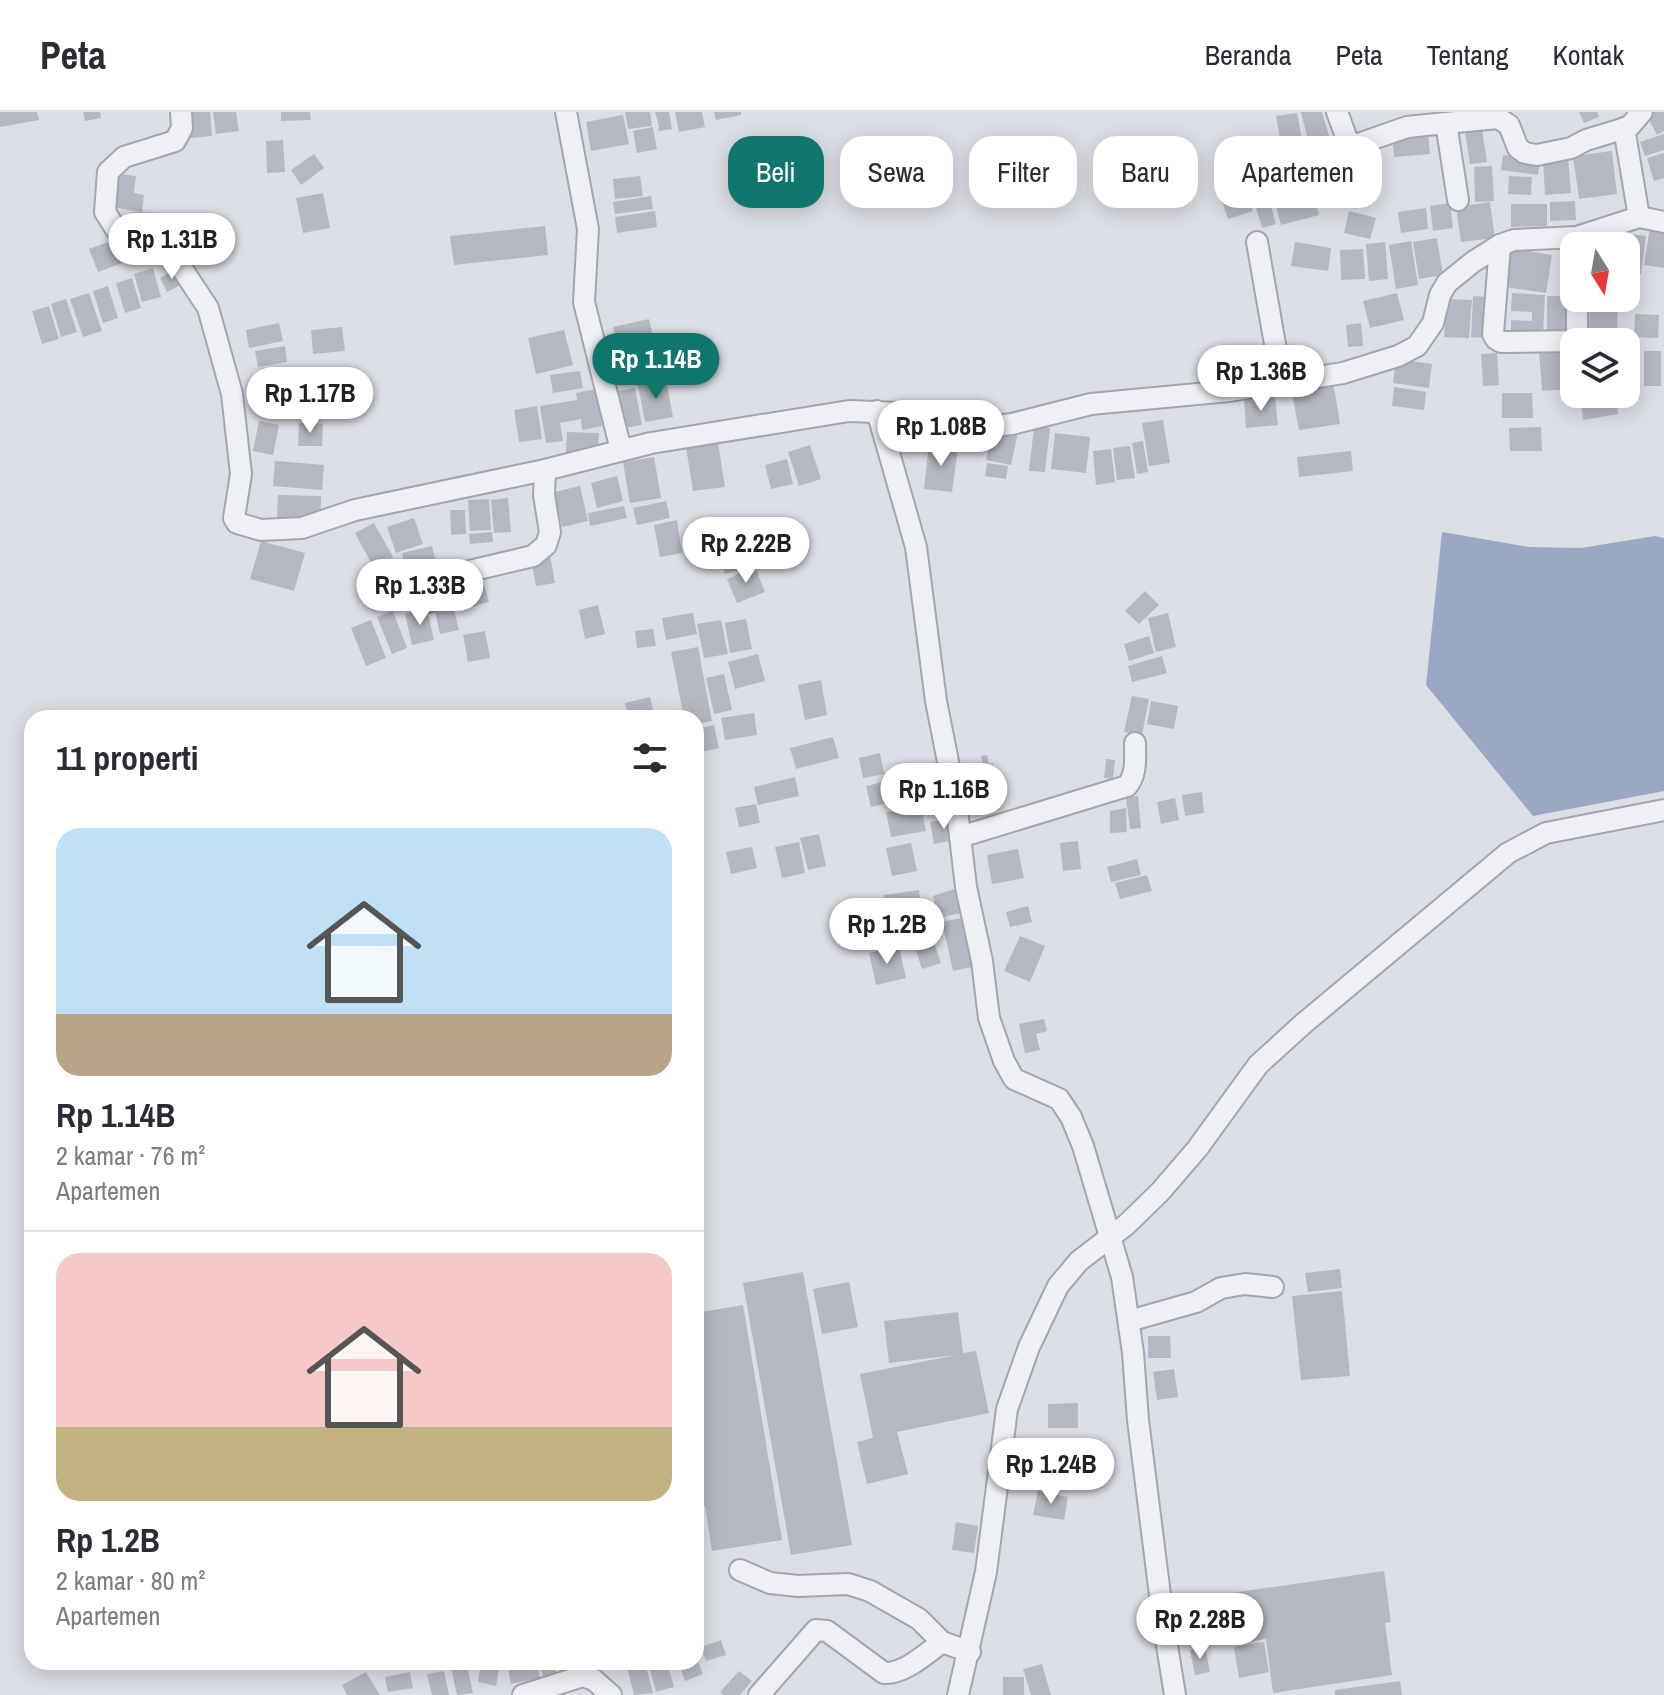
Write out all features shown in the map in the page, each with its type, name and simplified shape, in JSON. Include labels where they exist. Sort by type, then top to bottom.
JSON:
[{"type":"street","points":[[181,112],[182,128],[175,141],[124,157],[108,172],[105,212],[119,234],[173,255],[208,308],[232,394],[241,474],[234,518],[237,523],[261,530],[302,528],[355,510],[545,470],[621,450],[849,411],[926,414],[993,426],[1091,404],[1282,384],[1343,373],[1398,356],[1417,346],[1433,323],[1440,295],[1447,283],[1500,245],[1514,240],[1560,241]]},
{"type":"street","points":[[566,112],[588,229],[584,302],[621,450]]},
{"type":"street","points":[[1337,112],[1346,136]]},
{"type":"street","points":[[1381,136],[1407,127],[1498,118],[1509,125],[1518,148],[1537,155],[1571,148],[1624,128],[1637,120],[1642,112]]},
{"type":"street","points":[[1446,123],[1458,200]]},
{"type":"street","points":[[1624,128],[1639,217]]},
{"type":"street","points":[[1600,232],[1639,217],[1664,222]]},
{"type":"street","points":[[1257,242],[1282,384]]},
{"type":"street","points":[[1500,245],[1493,334],[1496,339],[1501,342],[1560,342]]},
{"type":"street","points":[[877,411],[916,547],[936,701],[956,802],[966,887],[982,961],[989,1018],[1004,1061],[1014,1079],[1030,1088],[1052,1094],[1066,1107],[1083,1146],[1122,1277],[1143,1462],[1175,1695]]},
{"type":"street","points":[[428,602],[457,574],[533,556],[546,545],[550,532],[544,495],[545,470]]},
{"type":"street","points":[[960,837],[1127,786],[1133,779],[1135,743]]},
{"type":"street","points":[[958,1695],[986,1572],[1007,1409],[1029,1347],[1058,1286],[1079,1261],[1110,1237],[1180,1170],[1258,1065],[1508,853],[1546,833],[1664,810]]},
{"type":"street","points":[[1129,1321],[1196,1302],[1221,1288],[1257,1284],[1273,1287]]},
{"type":"street","points":[[740,1570],[770,1583],[798,1586],[848,1584],[870,1591],[919,1619],[942,1642],[970,1652]]},
{"type":"street","points":[[759,1695],[816,1630],[827,1631],[884,1673],[901,1670],[942,1642]]},
{"type":"street","points":[[523,1695],[583,1676],[594,1680],[611,1695]]},
{"type":"water","points":[[1442,532],[1529,547],[1581,548],[1655,536],[1664,538],[1664,791],[1533,816],[1426,685]]},
{"type":"building","points":[[0,112],[37,112],[39,120],[0,127]]},
{"type":"building","points":[[83,112],[100,112],[101,118],[85,121]]},
{"type":"building","points":[[187,112],[210,112],[212,136],[190,138]]},
{"type":"building","points":[[213,112],[236,112],[239,131],[216,134]]},
{"type":"building","points":[[281,112],[310,112],[311,120],[281,121]]},
{"type":"building","points":[[625,112],[650,112],[652,126],[628,129]]},
{"type":"building","points":[[655,112],[669,112],[672,129],[658,131]]},
{"type":"building","points":[[675,112],[702,112],[705,127],[679,132]]},
{"type":"building","points":[[714,112],[741,112],[741,115],[716,120]]},
{"type":"building","points":[[1301,112],[1322,112],[1329,136],[1307,136]]},
{"type":"building","points":[[1579,112],[1597,112],[1599,117],[1584,123]]},
{"type":"building","points":[[1664,112],[1664,131],[1657,135],[1646,114]]},
{"type":"building","points":[[1297,113],[1301,136],[1280,136],[1276,116]]},
{"type":"building","points":[[623,115],[629,144],[591,151],[586,122]]},
{"type":"building","points":[[1481,123],[1487,162],[1470,164],[1464,125]]},
{"type":"building","points":[[653,127],[657,149],[637,153],[633,131]]},
{"type":"building","points":[[1428,133],[1430,154],[1394,157],[1392,136]]},
{"type":"building","points":[[1664,134],[1664,150],[1645,156],[1640,142]]},
{"type":"building","points":[[283,140],[285,172],[267,173],[266,141]]},
{"type":"building","points":[[1612,151],[1617,194],[1579,199],[1573,156]]},
{"type":"building","points":[[1664,153],[1664,178],[1654,181],[1647,158]]},
{"type":"building","points":[[314,154],[324,168],[301,185],[291,170]]},
{"type":"building","points":[[1503,155],[1540,160],[1538,175],[1501,170]]},
{"type":"building","points":[[1568,157],[1571,193],[1545,195],[1543,159]]},
{"type":"building","points":[[1492,166],[1494,201],[1475,202],[1474,167]]},
{"type":"building","points":[[118,174],[136,176],[134,193],[144,195],[142,212],[111,207]]},
{"type":"building","points":[[640,176],[643,196],[615,199],[613,179]]},
{"type":"building","points":[[1509,176],[1532,177],[1531,195],[1508,194]]},
{"type":"building","points":[[323,193],[330,228],[303,233],[296,198]]},
{"type":"building","points":[[651,196],[653,209],[615,214],[613,202]]},
{"type":"building","points":[[1575,201],[1576,220],[1550,221],[1550,202]]},
{"type":"building","points":[[1490,202],[1495,238],[1461,242],[1456,207]]},
{"type":"building","points":[[1450,203],[1453,228],[1433,231],[1430,206]]},
{"type":"building","points":[[1511,204],[1547,204],[1547,226],[1511,227]]},
{"type":"building","points":[[1224,208],[1252,208],[1253,211],[1228,219]]},
{"type":"building","points":[[1256,208],[1271,208],[1276,224],[1262,228]]},
{"type":"building","points":[[1277,208],[1317,208],[1319,215],[1281,225]]},
{"type":"building","points":[[1426,208],[1428,229],[1401,233],[1398,212]]},
{"type":"building","points":[[655,211],[657,227],[617,233],[615,217]]},
{"type":"building","points":[[1349,211],[1376,218],[1370,239],[1344,233]]},
{"type":"building","points":[[132,212],[164,213],[163,237],[131,236]]},
{"type":"building","points":[[193,217],[196,237],[180,240],[177,219]]},
{"type":"building","points":[[545,226],[548,255],[454,265],[450,236]]},
{"type":"building","points":[[1650,227],[1664,229],[1664,268],[1644,265]]},
{"type":"building","points":[[1640,235],[1646,236],[1640,274]]},
{"type":"building","points":[[1437,238],[1443,275],[1419,279],[1413,242]]},
{"type":"building","points":[[117,239],[125,262],[98,272],[89,249]]},
{"type":"building","points":[[1411,241],[1418,285],[1396,289],[1389,245]]},
{"type":"building","points":[[1295,242],[1331,248],[1328,271],[1291,266]]},
{"type":"building","points":[[1385,242],[1388,279],[1369,281],[1366,244]]},
{"type":"building","points":[[1504,247],[1552,255],[1546,293],[1498,286]]},
{"type":"building","points":[[1363,249],[1365,279],[1341,280],[1340,250]]},
{"type":"building","points":[[153,268],[161,297],[142,302],[134,274]]},
{"type":"building","points":[[176,269],[184,283],[167,292],[160,278]]},
{"type":"building","points":[[132,278],[141,308],[125,313],[116,283]]},
{"type":"building","points":[[108,286],[118,318],[103,323],[93,291]]},
{"type":"building","points":[[89,293],[102,331],[83,337],[70,299]]},
{"type":"building","points":[[1397,293],[1404,320],[1370,328],[1363,301]]},
{"type":"building","points":[[1512,293],[1545,295],[1543,337],[1511,336],[1511,320],[1532,321],[1532,312],[1511,311]]},
{"type":"building","points":[[1473,296],[1489,297],[1487,338],[1471,337]]},
{"type":"building","points":[[1547,296],[1560,296],[1560,312],[1567,312],[1567,328],[1560,328],[1560,335],[1547,336]]},
{"type":"building","points":[[66,299],[77,332],[61,337],[51,304]]},
{"type":"building","points":[[1447,299],[1472,300],[1469,338],[1444,337]]},
{"type":"building","points":[[49,306],[59,339],[42,344],[32,311]]},
{"type":"building","points":[[1590,312],[1618,312],[1617,328],[1589,328]]},
{"type":"building","points":[[1635,314],[1659,315],[1658,338],[1640,337],[1640,328],[1634,328]]},
{"type":"building","points":[[649,319],[656,348],[620,357],[613,327]]},
{"type":"building","points":[[279,323],[283,341],[249,348],[246,330]]},
{"type":"building","points":[[1361,323],[1363,346],[1348,347],[1346,325]]},
{"type":"building","points":[[342,327],[345,351],[313,354],[311,330]]},
{"type":"building","points":[[564,330],[573,365],[536,374],[528,338]]},
{"type":"building","points":[[285,346],[287,362],[258,367],[255,351]]},
{"type":"building","points":[[1560,350],[1560,390],[1542,391],[1539,351]]},
{"type":"building","points":[[1644,351],[1661,351],[1661,386],[1644,386]]},
{"type":"building","points":[[1497,353],[1499,385],[1483,386],[1481,354]]},
{"type":"building","points":[[650,356],[654,377],[617,384],[613,363]]},
{"type":"building","points":[[1396,359],[1432,364],[1429,388],[1393,383]]},
{"type":"building","points":[[262,368],[297,368],[297,391],[262,391]]},
{"type":"building","points":[[580,371],[583,388],[553,393],[550,375]]},
{"type":"building","points":[[666,380],[673,417],[645,422],[638,385]]},
{"type":"building","points":[[1333,381],[1340,424],[1299,430],[1291,388]]},
{"type":"building","points":[[1394,387],[1426,392],[1424,410],[1392,406]]},
{"type":"building","points":[[635,388],[642,425],[619,429],[612,392]]},
{"type":"building","points":[[596,389],[602,426],[582,430],[581,419],[560,423],[563,441],[546,443],[540,406],[577,400],[576,393]]},
{"type":"building","points":[[301,393],[301,415],[264,416],[263,394]]},
{"type":"building","points":[[1502,393],[1532,393],[1533,418],[1502,418]]},
{"type":"building","points":[[1275,397],[1278,425],[1246,428],[1244,400]]},
{"type":"building","points":[[537,406],[542,439],[519,442],[514,410]]},
{"type":"building","points":[[1582,408],[1617,408],[1618,414],[1583,420]]},
{"type":"building","points":[[1163,420],[1170,463],[1149,466],[1142,423]]},
{"type":"building","points":[[259,421],[279,425],[273,455],[253,451]]},
{"type":"building","points":[[299,423],[323,424],[322,446],[298,446]]},
{"type":"building","points":[[993,427],[1018,432],[1011,465],[986,460]]},
{"type":"building","points":[[1034,427],[1050,428],[1045,472],[1029,471]]},
{"type":"building","points":[[1541,427],[1542,451],[1510,451],[1509,428]]},
{"type":"building","points":[[567,432],[599,433],[598,453],[566,452]]},
{"type":"building","points":[[1055,433],[1090,437],[1086,473],[1051,469]]},
{"type":"building","points":[[1143,441],[1148,472],[1137,474],[1132,443]]},
{"type":"building","points":[[718,443],[725,487],[693,491],[686,447]]},
{"type":"building","points":[[929,444],[958,448],[952,492],[924,489]]},
{"type":"building","points":[[810,445],[821,479],[799,486],[788,452]]},
{"type":"building","points":[[1130,446],[1135,478],[1117,480],[1113,448]]},
{"type":"building","points":[[1111,449],[1115,482],[1096,485],[1093,451]]},
{"type":"building","points":[[1351,451],[1353,471],[1299,477],[1297,457]]},
{"type":"building","points":[[654,457],[661,498],[630,503],[623,462]]},
{"type":"building","points":[[787,459],[793,484],[771,489],[765,465]]},
{"type":"building","points":[[275,461],[324,465],[322,490],[273,486]]},
{"type":"building","points":[[987,463],[1008,466],[1006,479],[985,476]]},
{"type":"building","points":[[617,476],[623,501],[597,508],[591,483]]},
{"type":"building","points":[[580,486],[588,521],[562,527],[554,492]]},
{"type":"building","points":[[278,495],[321,496],[320,522],[277,520]]},
{"type":"building","points":[[508,498],[511,532],[494,533],[491,500]]},
{"type":"building","points":[[489,499],[491,530],[470,531],[468,500]]},
{"type":"building","points":[[666,501],[670,518],[637,525],[633,508]]},
{"type":"building","points":[[624,506],[627,518],[590,526],[588,513]]},
{"type":"building","points":[[450,510],[465,510],[466,534],[451,535]]},
{"type":"building","points":[[414,518],[423,544],[396,553],[387,527]]},
{"type":"building","points":[[677,520],[682,553],[660,557],[654,525]]},
{"type":"building","points":[[374,523],[393,557],[374,568],[355,533]]},
{"type":"building","points":[[492,532],[493,542],[470,544],[469,534]]},
{"type":"building","points":[[739,540],[747,567],[725,574],[716,546]]},
{"type":"building","points":[[261,541],[305,553],[294,591],[250,579]]},
{"type":"building","points":[[432,546],[438,570],[408,578],[402,553]]},
{"type":"building","points":[[550,555],[555,583],[536,586],[531,558]]},
{"type":"building","points":[[755,567],[765,592],[737,603],[727,579]]},
{"type":"building","points":[[483,581],[489,602],[467,608],[461,587]]},
{"type":"building","points":[[1145,591],[1159,605],[1139,624],[1125,611]]},
{"type":"building","points":[[452,603],[459,630],[440,634],[434,607]]},
{"type":"building","points":[[598,605],[605,634],[585,639],[579,610]]},
{"type":"building","points":[[427,609],[434,640],[412,645],[405,614]]},
{"type":"building","points":[[393,611],[407,648],[392,654],[377,617]]},
{"type":"building","points":[[693,613],[697,634],[666,640],[662,618]]},
{"type":"building","points":[[1168,613],[1176,647],[1156,652],[1148,618]]},
{"type":"building","points":[[746,619],[752,649],[730,653],[725,623]]},
{"type":"building","points":[[371,620],[386,658],[366,666],[351,628]]},
{"type":"building","points":[[721,620],[728,654],[704,658],[697,624]]},
{"type":"building","points":[[653,629],[656,646],[637,648],[635,631]]},
{"type":"building","points":[[485,631],[490,658],[468,662],[463,635]]},
{"type":"building","points":[[1149,636],[1154,653],[1129,661],[1124,644]]},
{"type":"building","points":[[698,647],[712,721],[704,722],[704,710],[682,710],[671,652]]},
{"type":"building","points":[[758,654],[765,681],[735,689],[728,662]]},
{"type":"building","points":[[1162,656],[1167,673],[1132,682],[1128,666]]},
{"type":"building","points":[[724,674],[732,710],[714,714],[706,678]]},
{"type":"building","points":[[821,680],[827,715],[805,720],[798,685]]},
{"type":"building","points":[[1132,696],[1149,699],[1142,735],[1124,732]]},
{"type":"building","points":[[650,697],[653,710],[626,710],[625,703]]},
{"type":"building","points":[[1151,701],[1178,706],[1174,729],[1147,724]]},
{"type":"building","points":[[754,713],[757,735],[725,740],[721,718]]},
{"type":"building","points":[[714,725],[719,748],[704,751],[704,727]]},
{"type":"building","points":[[833,737],[839,758],[796,769],[790,748]]},
{"type":"building","points":[[880,753],[884,774],[863,778],[859,758]]},
{"type":"building","points":[[987,755],[989,764],[993,763],[995,776],[977,779],[976,766],[983,765],[981,756]]},
{"type":"building","points":[[1106,759],[1115,760],[1113,779],[1104,778]]},
{"type":"building","points":[[973,764],[975,780],[966,781],[964,765]]},
{"type":"building","points":[[937,770],[942,792],[910,798],[906,776]]},
{"type":"building","points":[[795,777],[799,796],[758,805],[754,787]]},
{"type":"building","points":[[902,778],[906,799],[871,807],[866,786]]},
{"type":"building","points":[[994,781],[996,792],[975,795],[973,784]]},
{"type":"building","points":[[1202,792],[1204,813],[1185,816],[1182,795]]},
{"type":"building","points":[[943,795],[946,810],[926,813],[923,799]]},
{"type":"building","points":[[1138,796],[1141,828],[1130,829],[1126,797]]},
{"type":"building","points":[[1175,798],[1179,820],[1161,824],[1157,802]]},
{"type":"building","points":[[756,804],[760,823],[739,827],[735,808]]},
{"type":"building","points":[[921,807],[926,831],[891,837],[886,812]]},
{"type":"building","points":[[1126,808],[1127,832],[1110,833],[1110,811]]},
{"type":"building","points":[[954,818],[958,839],[934,844],[930,822]]},
{"type":"building","points":[[819,834],[826,866],[808,870],[800,838]]},
{"type":"building","points":[[1078,841],[1081,869],[1063,871],[1060,843]]},
{"type":"building","points":[[799,842],[805,873],[782,878],[775,847]]},
{"type":"building","points":[[911,843],[917,871],[892,876],[886,848]]},
{"type":"building","points":[[752,847],[757,868],[731,874],[726,852]]},
{"type":"building","points":[[1018,849],[1024,878],[992,884],[987,855]]},
{"type":"building","points":[[1137,859],[1141,875],[1111,882],[1107,867]]},
{"type":"building","points":[[1147,875],[1152,891],[1120,899],[1115,883]]},
{"type":"building","points":[[960,887],[966,912],[938,918],[933,896]]},
{"type":"building","points":[[919,890],[921,909],[887,914],[884,895]]},
{"type":"building","points":[[1028,906],[1032,922],[1010,927],[1006,912]]},
{"type":"building","points":[[965,917],[976,966],[953,971],[942,922]]},
{"type":"building","points":[[925,925],[930,943],[908,947],[903,928]]},
{"type":"building","points":[[1020,936],[1045,946],[1030,982],[1004,971]]},
{"type":"building","points":[[935,945],[941,963],[922,969],[916,951]]},
{"type":"building","points":[[899,947],[906,978],[876,985],[869,953]]},
{"type":"building","points":[[1044,1019],[1047,1031],[1036,1034],[1040,1050],[1025,1053],[1019,1024]]},
{"type":"building","points":[[1340,1269],[1342,1288],[1308,1292],[1305,1273]]},
{"type":"building","points":[[803,1272],[852,1545],[791,1555],[743,1283]]},
{"type":"building","points":[[849,1282],[858,1327],[822,1334],[813,1289]]},
{"type":"building","points":[[1342,1291],[1350,1376],[1301,1380],[1292,1296]]},
{"type":"building","points":[[743,1305],[782,1540],[712,1551],[704,1506],[704,1312]]},
{"type":"building","points":[[958,1312],[963,1353],[976,1351],[989,1413],[897,1432],[908,1474],[867,1484],[857,1442],[873,1438],[860,1374],[956,1355],[889,1363],[884,1321]]},
{"type":"building","points":[[1148,1336],[1170,1336],[1171,1358],[1148,1358]]},
{"type":"building","points":[[1174,1369],[1178,1397],[1157,1400],[1153,1372]]},
{"type":"building","points":[[1078,1403],[1078,1428],[1048,1428],[1048,1404]]},
{"type":"building","points":[[1050,1442],[1067,1446],[1063,1463],[1047,1459]]},
{"type":"building","points":[[1048,1466],[1078,1472],[1075,1489],[1045,1483]]},
{"type":"building","points":[[1038,1491],[1068,1497],[1064,1520],[1033,1515]]},
{"type":"building","points":[[956,1522],[978,1526],[974,1553],[952,1550]]},
{"type":"building","points":[[1384,1571],[1391,1622],[1385,1623],[1392,1675],[1273,1693],[1266,1639],[1231,1644],[1224,1594]]},
{"type":"building","points":[[721,1640],[726,1655],[706,1661],[704,1646]]},
{"type":"building","points":[[1264,1642],[1269,1672],[1239,1678],[1234,1647]]},
{"type":"building","points":[[1205,1647],[1210,1672],[1195,1675],[1190,1650]]},
{"type":"building","points":[[1042,1664],[1051,1695],[1031,1695],[1023,1669]]},
{"type":"building","points":[[451,1670],[468,1670],[473,1693],[457,1695]]},
{"type":"building","points":[[480,1670],[499,1670],[496,1686],[478,1682]]},
{"type":"building","points":[[508,1670],[538,1670],[540,1678],[511,1684]]},
{"type":"building","points":[[542,1670],[556,1670],[557,1677],[543,1679]]},
{"type":"building","points":[[628,1670],[647,1670],[653,1693],[634,1695]]},
{"type":"building","points":[[650,1670],[669,1670],[674,1687],[656,1692]]},
{"type":"building","points":[[681,1670],[701,1670],[703,1674],[685,1681]]},
{"type":"building","points":[[444,1671],[449,1695],[432,1695],[427,1674]]},
{"type":"building","points":[[739,1671],[752,1681],[740,1695],[720,1692]]},
{"type":"building","points":[[366,1672],[380,1695],[347,1695],[342,1685]]},
{"type":"building","points":[[410,1672],[413,1688],[388,1692],[385,1677]]},
{"type":"building","points":[[1003,1677],[1024,1677],[1024,1695],[1003,1695]]},
{"type":"building","points":[[1400,1681],[1402,1695],[1335,1695],[1335,1690]]}]
